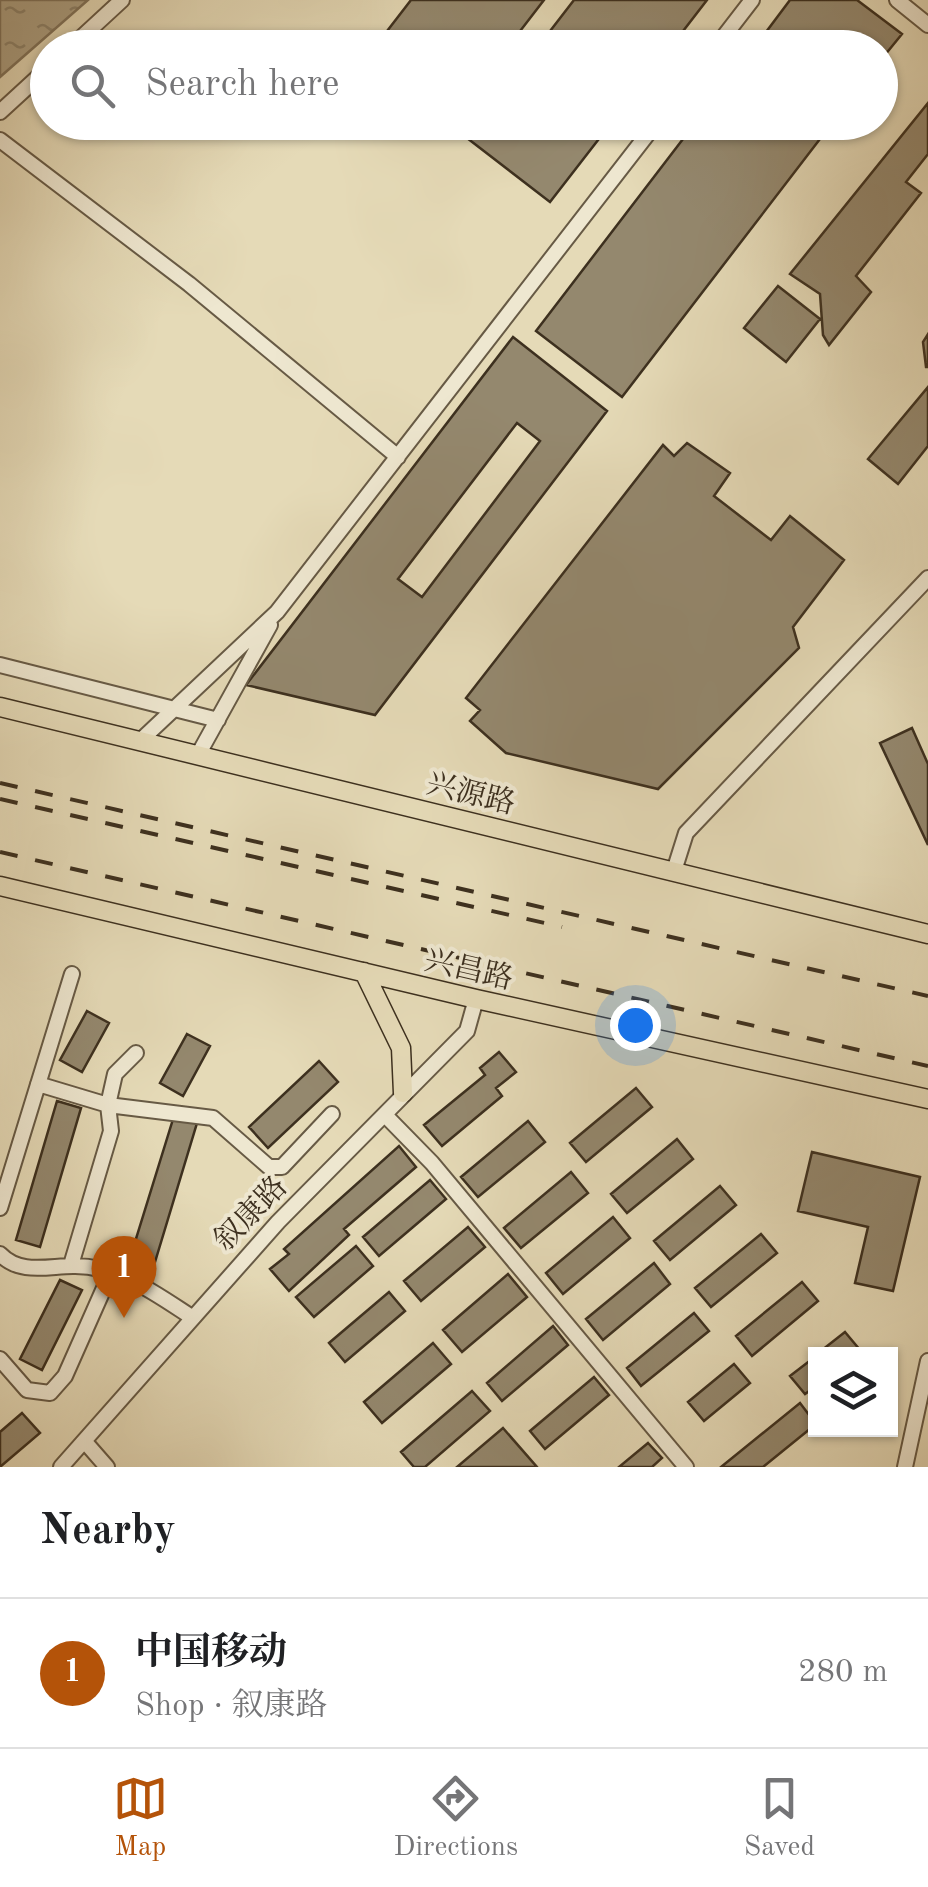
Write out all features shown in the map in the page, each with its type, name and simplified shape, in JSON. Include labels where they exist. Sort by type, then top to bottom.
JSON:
[{"type":"main road","name":"兴源路","points":[[0,707],[928,934]]},
{"type":"main road","name":"兴昌路","points":[[0,886],[476,999],[928,1099]]},
{"type":"main road","points":[[364,972],[401,1048],[403,1093]]},
{"type":"street","points":[[90,30],[122,0]]},
{"type":"street","points":[[729,30],[752,0]]},
{"type":"street","points":[[897,0],[928,25]]},
{"type":"street","points":[[0,112],[30,84]]},
{"type":"street","points":[[0,140],[189,284],[398,457]]},
{"type":"street","points":[[140,741],[277,612],[643,140]]},
{"type":"street","points":[[674,870],[686,833],[928,578]]},
{"type":"street","points":[[198,755],[277,612]]},
{"type":"street","points":[[0,665],[218,720]]},
{"type":"street","points":[[0,1208],[72,974]]},
{"type":"street","name":"叙康路","points":[[60,1467],[86,1443],[278,1222],[467,1030],[476,999]]},
{"type":"street","points":[[72,1265],[111,1131],[108,1104],[115,1074],[136,1053]]},
{"type":"street","points":[[38,1084],[108,1104],[213,1118],[269,1167],[282,1167],[332,1114]]},
{"type":"street","points":[[385,1115],[432,1163],[686,1467]]},
{"type":"street","points":[[0,1254],[7,1261],[47,1271],[72,1265],[112,1270],[193,1318]]},
{"type":"street","points":[[0,1359],[27,1390],[50,1393],[65,1376],[112,1270]]},
{"type":"street","points":[[905,1467],[928,1361]]},
{"type":"street","points":[[86,1443],[107,1467]]},
{"type":"water","points":[[0,0],[88,0],[54,30],[30,30],[30,51],[0,77]]},
{"type":"building","points":[[411,0],[544,0],[521,30],[388,30]]},
{"type":"building","points":[[574,0],[707,0],[684,30],[551,30]]},
{"type":"building","points":[[790,0],[857,0],[897,30],[768,30]]},
{"type":"building","points":[[928,103],[928,154],[906,182],[921,193],[856,276],[871,292],[829,345],[823,335],[820,294],[790,274]]},
{"type":"building","points":[[470,140],[598,140],[550,202]]},
{"type":"building","points":[[682,140],[819,140],[622,397],[536,331]]},
{"type":"building","points":[[778,286],[820,319],[786,362],[744,328]]},
{"type":"building","points":[[928,334],[928,367],[926,367],[923,342]]},
{"type":"building","points":[[513,337],[607,411],[375,715],[246,685]],"holes":[[[517,423],[540,441],[422,597],[398,579]]]},
{"type":"building","points":[[928,387],[928,446],[898,484],[868,459]]},
{"type":"building","points":[[687,443],[730,473],[714,496],[771,540],[790,516],[844,560],[793,627],[799,648],[658,789],[506,753],[470,721],[480,710],[466,698],[663,445],[674,456]]},
{"type":"building","points":[[912,728],[928,764],[928,845],[880,743]]},
{"type":"building","points":[[87,1011],[109,1023],[82,1072],[60,1060]]},
{"type":"building","points":[[187,1034],[210,1046],[183,1096],[160,1083]]},
{"type":"building","points":[[499,1052],[516,1072],[496,1088],[502,1096],[442,1146],[424,1125],[485,1075],[480,1068]]},
{"type":"building","points":[[319,1061],[338,1082],[268,1148],[249,1127]]},
{"type":"building","points":[[636,1088],[652,1107],[586,1162],[570,1143]]},
{"type":"building","points":[[57,1101],[81,1108],[40,1247],[16,1240]]},
{"type":"building","points":[[174,1116],[197,1123],[155,1262],[131,1255]]},
{"type":"building","points":[[528,1121],[545,1142],[478,1197],[461,1177]]},
{"type":"building","points":[[677,1139],[693,1159],[627,1213],[611,1194]]},
{"type":"building","points":[[399,1146],[416,1167],[344,1229],[349,1235],[289,1291],[270,1269],[289,1254],[284,1249]]},
{"type":"building","points":[[812,1152],[920,1177],[893,1291],[855,1283],[868,1227],[798,1211]]},
{"type":"building","points":[[571,1172],[588,1193],[521,1248],[504,1228]]},
{"type":"building","points":[[430,1180],[446,1199],[379,1256],[363,1237]]},
{"type":"building","points":[[720,1186],[736,1205],[670,1260],[654,1241]]},
{"type":"building","points":[[613,1217],[630,1238],[563,1294],[546,1273]]},
{"type":"building","points":[[468,1227],[485,1247],[421,1301],[404,1281]]},
{"type":"building","points":[[761,1234],[777,1253],[711,1307],[695,1288]]},
{"type":"building","points":[[356,1246],[373,1266],[314,1317],[296,1297]]},
{"type":"building","points":[[654,1263],[670,1284],[603,1340],[586,1319]]},
{"type":"building","points":[[508,1274],[527,1297],[462,1352],[443,1330]]},
{"type":"building","points":[[60,1280],[82,1290],[42,1370],[20,1359]]},
{"type":"building","points":[[802,1282],[818,1301],[752,1356],[736,1336]]},
{"type":"building","points":[[389,1292],[405,1311],[345,1362],[329,1343]]},
{"type":"building","points":[[694,1313],[709,1331],[641,1386],[627,1368]]},
{"type":"building","points":[[553,1326],[568,1345],[502,1401],[487,1383]]},
{"type":"building","points":[[845,1332],[858,1347],[826,1347]]},
{"type":"building","points":[[433,1343],[451,1364],[382,1423],[364,1402]]},
{"type":"building","points":[[808,1362],[808,1392],[805,1394],[790,1376]]},
{"type":"building","points":[[734,1364],[750,1383],[704,1421],[688,1402]]},
{"type":"building","points":[[594,1377],[609,1395],[545,1449],[530,1431]]},
{"type":"building","points":[[472,1391],[490,1411],[425,1467],[414,1467],[401,1452]]},
{"type":"building","points":[[800,1403],[808,1414],[808,1430],[763,1467],[721,1467]]},
{"type":"building","points":[[22,1413],[40,1433],[0,1467],[0,1432]]},
{"type":"building","points":[[503,1428],[537,1467],[457,1467]]},
{"type":"building","points":[[648,1443],[662,1458],[652,1467],[619,1467]]},
{"type":"railway","points":[[0,783],[928,996]]},
{"type":"railway","points":[[0,799],[562,927]]},
{"type":"railway","points":[[0,852],[928,1066]]},
{"type":"place","name":"中国移动","points":[[124,1318]]}]
